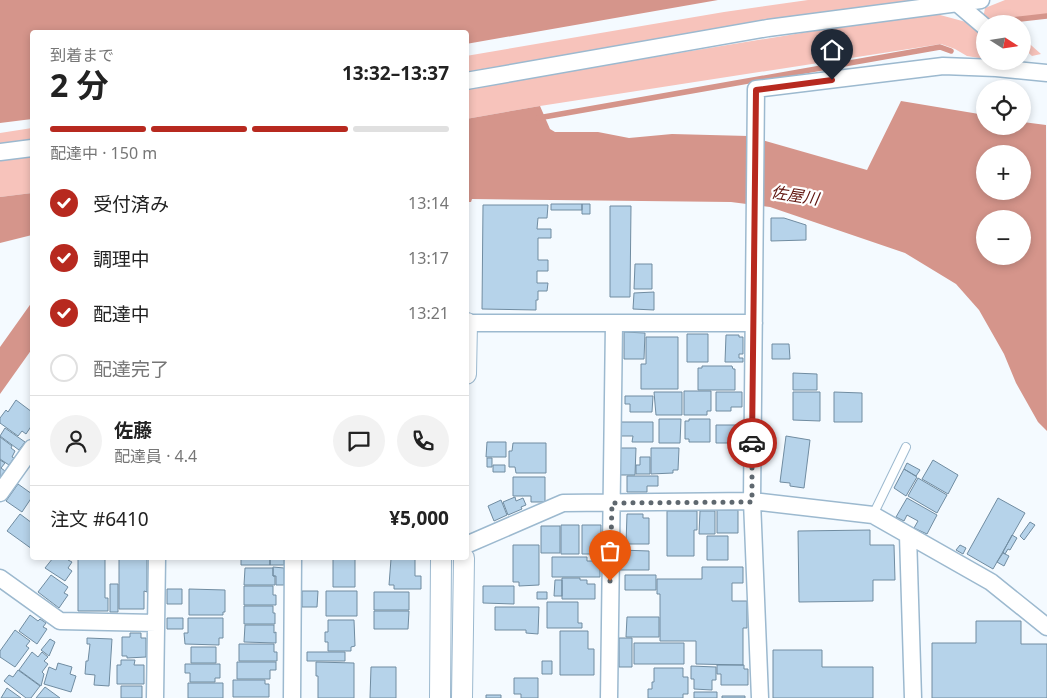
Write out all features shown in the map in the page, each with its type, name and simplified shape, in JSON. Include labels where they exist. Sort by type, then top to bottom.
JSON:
[{"type":"street","points":[[469,80],[768,28],[981,0]]},
{"type":"street","points":[[958,4],[976,19]]},
{"type":"street","points":[[1031,63],[1046,74]]},
{"type":"street","points":[[760,698],[752,502],[756,90],[943,66],[996,68],[1046,74]]},
{"type":"street","points":[[0,152],[30,148]]},
{"type":"street","points":[[469,323],[754,323]]},
{"type":"street","points":[[609,698],[614,323]]},
{"type":"street","points":[[0,493],[30,451]]},
{"type":"street","points":[[469,544],[562,503],[752,502],[873,515],[991,582],[1047,627]]},
{"type":"street","points":[[908,535],[913,698]]},
{"type":"street","points":[[156,698],[157,560]]},
{"type":"street","points":[[292,698],[293,560]]},
{"type":"street","points":[[440,698],[441,560]]},
{"type":"street","points":[[462,698],[464,560]]},
{"type":"street","points":[[0,578],[60,621],[156,623]]},
{"type":"lane","points":[[873,515],[906,447]]},
{"type":"shaded area","points":[[808,0],[918,0],[722,28],[469,71],[469,55],[724,12]]},
{"type":"shaded area","points":[[1005,0],[1047,0],[1047,14],[1031,16],[984,15],[985,8]]},
{"type":"shaded area","points":[[929,12],[966,22],[976,30],[976,58],[967,56],[941,44],[469,118],[469,88]]},
{"type":"shaded area","points":[[1031,45],[1041,54],[1031,55]]},
{"type":"shaded area","points":[[30,128],[30,142],[0,147],[0,133]]},
{"type":"shaded area","points":[[30,155],[30,193],[0,197],[0,159]]},
{"type":"water","points":[[0,0],[718,0],[469,43],[469,30],[30,30],[30,119],[0,123]]},
{"type":"water","name":"佐屋川","points":[[901,101],[976,114],[976,135],[1031,135],[1031,123],[1046,125],[1047,431],[1038,422],[1016,383],[1004,354],[979,310],[956,284],[905,253],[770,207],[731,202],[472,199],[469,202],[469,118],[540,106],[550,129],[555,132],[598,132],[629,138],[672,134],[748,136],[867,170]]},
{"type":"water","points":[[30,193],[30,236],[0,243],[0,197]]},
{"type":"water","points":[[30,305],[30,352],[0,394],[0,347]]},
{"type":"building","points":[[551,204],[582,204],[582,210],[551,210]]},
{"type":"building","points":[[582,204],[590,204],[590,214],[582,214]]},
{"type":"building","points":[[483,205],[548,205],[547,218],[538,218],[537,229],[551,229],[551,238],[538,238],[538,260],[548,260],[548,271],[537,271],[537,283],[548,283],[547,291],[538,291],[536,310],[482,309]]},
{"type":"building","points":[[610,206],[631,206],[630,297],[610,297]]},
{"type":"building","points":[[771,218],[784,218],[806,225],[806,240],[771,241]]},
{"type":"building","points":[[635,264],[652,264],[652,289],[634,289]]},
{"type":"building","points":[[654,292],[654,310],[633,309],[634,293]]},
{"type":"building","points":[[624,332],[645,333],[644,359],[624,359]]},
{"type":"building","points":[[687,334],[708,334],[708,362],[687,362]]},
{"type":"building","points":[[726,335],[739,335],[739,337],[743,337],[743,354],[739,354],[739,358],[743,358],[743,362],[725,362]]},
{"type":"building","points":[[646,337],[678,337],[678,389],[641,389],[641,364],[646,364]]},
{"type":"building","points":[[772,344],[789,344],[790,359],[772,359]]},
{"type":"building","points":[[702,366],[732,366],[735,369],[735,390],[698,390],[698,368],[702,368]]},
{"type":"building","points":[[793,373],[817,374],[817,390],[793,390]]},
{"type":"building","points":[[684,391],[711,391],[711,411],[707,411],[707,415],[684,415]]},
{"type":"building","points":[[654,392],[682,392],[682,415],[656,415]]},
{"type":"building","points":[[716,392],[742,392],[742,407],[731,407],[731,411],[716,411]]},
{"type":"building","points":[[793,392],[820,392],[820,421],[793,420]]},
{"type":"building","points":[[834,392],[862,393],[862,422],[834,422]]},
{"type":"building","points":[[625,396],[653,396],[652,412],[630,412],[630,404],[625,404]]},
{"type":"building","points":[[16,400],[30,410],[30,428],[26,434],[22,431],[18,436],[0,423],[0,418],[6,410],[8,412]]},
{"type":"building","points":[[659,419],[681,419],[680,443],[659,443]]},
{"type":"building","points":[[689,419],[710,419],[710,442],[689,442],[689,439],[685,439],[685,421],[689,421]]},
{"type":"building","points":[[620,422],[653,422],[653,442],[632,442],[633,436],[620,436]]},
{"type":"building","points":[[716,425],[743,425],[743,443],[716,443]]},
{"type":"building","points":[[5,428],[25,442],[19,450],[0,436]]},
{"type":"building","points":[[786,436],[810,440],[804,488],[780,482]]},
{"type":"building","points":[[0,437],[12,446],[11,448],[15,451],[12,457],[14,458],[9,465],[0,459]]},
{"type":"building","points":[[487,442],[506,442],[506,457],[486,457]]},
{"type":"building","points":[[513,443],[546,443],[546,473],[516,473],[515,467],[509,467],[509,451],[512,451]]},
{"type":"building","points":[[620,448],[636,448],[635,475],[619,475]]},
{"type":"building","points":[[651,448],[679,448],[678,470],[673,470],[673,473],[651,474]]},
{"type":"building","points":[[640,457],[650,457],[650,474],[636,474],[636,465],[640,465]]},
{"type":"building","points":[[487,458],[492,458],[492,467],[487,467]]},
{"type":"building","points":[[0,460],[5,463],[1,468],[5,471],[0,478]]},
{"type":"building","points":[[933,460],[958,475],[948,494],[922,479]]},
{"type":"building","points":[[907,463],[920,470],[916,476],[904,469]]},
{"type":"building","points":[[493,465],[505,465],[505,472],[493,472]]},
{"type":"building","points":[[904,469],[917,477],[906,496],[894,488]]},
{"type":"building","points":[[627,476],[658,476],[658,486],[647,486],[647,492],[627,492]]},
{"type":"building","points":[[513,477],[545,477],[545,502],[531,502],[531,496],[513,496]]},
{"type":"building","points":[[918,478],[947,495],[937,513],[908,496]]},
{"type":"building","points":[[18,484],[30,493],[30,500],[22,512],[6,501]]},
{"type":"building","points":[[515,497],[516,501],[523,498],[526,505],[521,507],[522,509],[508,515],[503,502]]},
{"type":"building","points":[[907,498],[937,515],[927,534],[914,528],[918,521],[907,515],[904,521],[896,517]]},
{"type":"building","points":[[998,498],[1025,513],[993,569],[967,554]]},
{"type":"building","points":[[501,500],[507,515],[494,521],[488,506]]},
{"type":"building","points":[[717,510],[738,510],[738,533],[717,533]]},
{"type":"building","points":[[667,511],[697,511],[697,530],[694,530],[694,556],[667,556]]},
{"type":"building","points":[[700,511],[715,511],[715,534],[699,534]]},
{"type":"building","points":[[20,514],[30,522],[30,548],[7,531]]},
{"type":"building","points":[[627,514],[643,514],[643,518],[649,518],[649,544],[626,544]]},
{"type":"building","points":[[1030,522],[1035,525],[1024,540],[1020,536]]},
{"type":"building","points":[[561,525],[579,525],[579,554],[561,554]]},
{"type":"building","points":[[582,525],[601,525],[601,554],[582,554]]},
{"type":"building","points":[[541,526],[560,526],[560,553],[541,553]]},
{"type":"building","points":[[870,530],[870,545],[894,545],[895,580],[873,580],[873,601],[799,602],[798,531]]},
{"type":"building","points":[[1012,535],[1017,538],[1010,550],[1008,549],[1005,554],[1003,552]]},
{"type":"building","points":[[707,536],[728,536],[728,560],[707,560]]},
{"type":"building","points":[[513,545],[539,545],[539,585],[519,586],[519,582],[513,582]]},
{"type":"building","points":[[960,545],[966,548],[963,554],[956,550]]},
{"type":"building","points":[[620,550],[649,551],[649,570],[620,570]]},
{"type":"building","points":[[1003,553],[1009,556],[1004,566],[997,562]]},
{"type":"building","points":[[552,557],[587,557],[587,561],[600,561],[600,577],[552,577]]},
{"type":"building","points":[[51,560],[68,560],[72,562],[68,568],[72,571],[65,581],[45,568]]},
{"type":"building","points":[[78,560],[105,560],[105,598],[108,598],[108,611],[78,611]]},
{"type":"building","points":[[119,560],[147,560],[147,592],[144,591],[144,609],[119,609]]},
{"type":"building","points":[[241,560],[270,560],[270,565],[241,565]]},
{"type":"building","points":[[270,560],[284,560],[284,565],[270,565]]},
{"type":"building","points":[[333,560],[355,560],[355,587],[333,587]]},
{"type":"building","points":[[391,560],[415,560],[415,576],[421,576],[421,589],[394,589],[394,585],[389,585]]},
{"type":"building","points":[[273,567],[284,568],[284,585],[276,585]]},
{"type":"building","points":[[702,567],[743,567],[743,583],[732,583],[732,601],[747,601],[747,628],[743,628],[743,665],[696,664],[696,641],[660,641],[660,594],[657,594],[657,579],[702,579]]},
{"type":"building","points":[[245,568],[273,568],[275,585],[244,585]]},
{"type":"building","points":[[51,575],[68,587],[64,593],[68,595],[59,608],[38,592]]},
{"type":"building","points":[[625,575],[656,575],[656,590],[625,590]]},
{"type":"building","points":[[562,578],[580,578],[580,580],[587,580],[587,584],[595,584],[595,599],[562,599]]},
{"type":"building","points":[[555,580],[562,580],[562,596],[554,596]]},
{"type":"building","points":[[110,584],[118,584],[118,612],[110,612]]},
{"type":"building","points":[[244,586],[273,586],[273,595],[276,595],[276,605],[244,605]]},
{"type":"building","points":[[483,586],[514,586],[514,604],[483,603]]},
{"type":"building","points":[[167,589],[182,589],[182,604],[167,604]]},
{"type":"building","points":[[189,589],[225,590],[225,612],[223,612],[223,615],[189,615]]},
{"type":"building","points":[[302,591],[318,591],[317,607],[302,607]]},
{"type":"building","points":[[326,591],[357,591],[357,616],[326,616]]},
{"type":"building","points":[[374,592],[409,592],[409,610],[374,610]]},
{"type":"building","points":[[537,592],[547,592],[547,599],[537,599]]},
{"type":"building","points":[[547,602],[578,602],[578,623],[582,623],[582,628],[547,628]]},
{"type":"building","points":[[244,606],[273,606],[275,624],[244,624]]},
{"type":"building","points":[[495,607],[539,607],[538,634],[526,633],[526,630],[495,630]]},
{"type":"building","points":[[374,611],[409,611],[408,629],[374,629]]},
{"type":"building","points":[[30,615],[38,621],[40,619],[46,623],[43,627],[47,629],[37,644],[19,631]]},
{"type":"building","points":[[627,617],[659,617],[659,637],[626,637]]},
{"type":"building","points":[[167,618],[183,618],[183,629],[167,629]]},
{"type":"building","points":[[188,618],[223,618],[223,638],[219,638],[219,645],[185,644],[184,633],[188,633]]},
{"type":"building","points":[[328,620],[354,620],[355,646],[351,647],[351,651],[328,651],[328,642],[325,642],[325,632],[328,632]]},
{"type":"building","points":[[976,621],[1021,621],[1021,644],[1047,644],[1047,698],[932,698],[932,643],[976,643]]},
{"type":"building","points":[[245,625],[274,625],[276,643],[244,642]]},
{"type":"building","points":[[15,630],[30,641],[26,646],[29,648],[15,667],[0,657],[0,651]]},
{"type":"building","points":[[560,631],[588,631],[588,649],[594,649],[594,675],[560,675]]},
{"type":"building","points":[[130,633],[141,633],[141,638],[146,638],[146,657],[127,658],[127,656],[122,656],[122,637],[130,637]]},
{"type":"building","points":[[87,638],[112,639],[109,686],[94,685],[95,675],[85,674],[90,644],[87,644]]},
{"type":"building","points":[[619,638],[632,638],[632,667],[619,667]]},
{"type":"building","points":[[50,639],[55,642],[49,656],[41,650]]},
{"type":"building","points":[[634,643],[684,643],[684,664],[634,664]]},
{"type":"building","points":[[239,644],[274,644],[274,652],[277,652],[277,661],[239,661]]},
{"type":"building","points":[[191,647],[216,647],[216,663],[191,663]]},
{"type":"building","points":[[773,650],[822,650],[822,667],[873,667],[873,698],[773,698]]},
{"type":"building","points":[[32,652],[38,657],[42,652],[48,657],[44,661],[48,664],[42,672],[44,674],[41,686],[19,670]]},
{"type":"building","points":[[307,652],[345,652],[345,661],[307,661]]},
{"type":"building","points":[[121,660],[135,660],[134,665],[144,665],[144,684],[117,684],[117,665],[121,665]]},
{"type":"building","points":[[542,661],[552,661],[552,674],[542,674]]},
{"type":"building","points":[[237,662],[276,662],[276,670],[270,670],[270,679],[237,679]]},
{"type":"building","points":[[316,662],[354,663],[354,698],[318,698]]},
{"type":"building","points":[[58,663],[72,667],[70,674],[76,676],[71,692],[44,684],[49,667],[56,670]]},
{"type":"building","points":[[185,664],[220,664],[220,678],[215,678],[215,682],[190,682],[190,673],[185,673]]},
{"type":"building","points":[[717,665],[744,665],[744,669],[748,669],[748,685],[721,685],[721,674],[717,674]]},
{"type":"building","points":[[691,666],[716,667],[716,680],[712,680],[712,690],[694,689],[694,679],[691,679]]},
{"type":"building","points":[[371,667],[396,667],[396,698],[370,698]]},
{"type":"building","points":[[654,668],[683,668],[683,677],[688,677],[688,694],[683,694],[683,698],[648,698],[648,689],[652,689],[652,682],[654,682]]},
{"type":"building","points":[[18,670],[40,686],[31,698],[26,698],[4,681],[9,675],[13,677]]},
{"type":"building","points":[[514,678],[538,678],[538,698],[521,698],[521,694],[514,694]]},
{"type":"building","points":[[233,680],[265,680],[265,684],[269,684],[269,697],[233,697]]},
{"type":"building","points":[[188,683],[223,683],[223,698],[188,698]]},
{"type":"building","points":[[121,686],[142,686],[142,698],[121,698]]},
{"type":"building","points":[[45,687],[60,698],[36,698]]},
{"type":"building","points":[[7,688],[21,698],[1,698]]},
{"type":"building","points":[[694,692],[717,692],[717,698],[694,698]]},
{"type":"building","points":[[486,695],[501,695],[501,698],[486,698]]},
{"type":"building","points":[[722,696],[745,696],[745,698],[722,698]]},
{"type":"waterway","points":[[1031,18],[1047,16]]},
{"type":"waterway","points":[[538,118],[940,47],[951,51]]},
{"type":"way so far","points":[[610,581],[612,503],[752,502],[752,443]]},
{"type":"route","points":[[752,443],[756,90],[832,80]]}]
